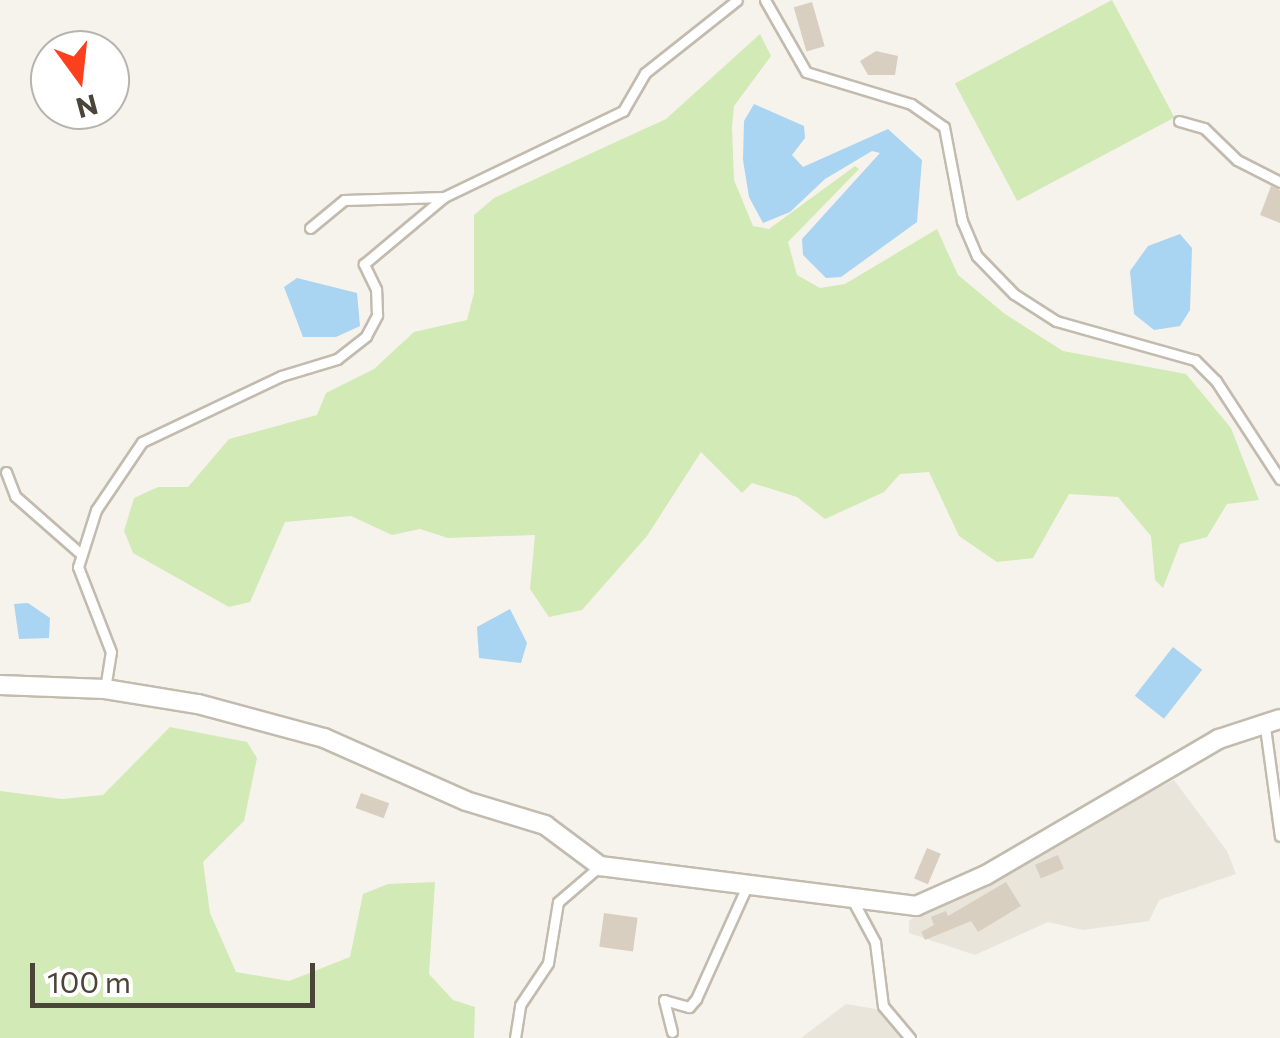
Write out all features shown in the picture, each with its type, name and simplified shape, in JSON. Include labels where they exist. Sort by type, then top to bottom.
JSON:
[{"type":"street","points":[[0,684],[104,689],[198,704],[324,738],[466,801],[545,826],[600,866],[749,882],[853,902],[916,906],[940,897],[1219,739],[1273,723]]},
{"type":"lane","points":[[104,689],[111,652],[83,590],[81,554],[96,510],[156,430],[337,359],[366,336],[376,302],[364,264],[444,197],[623,111],[645,72],[737,0]]},
{"type":"lane","points":[[765,0],[806,72],[911,104],[944,127],[962,222],[978,256],[1014,294],[1056,321],[1195,360],[1216,381],[1280,478]]},
{"type":"lane","points":[[1179,121],[1204,128],[1237,160],[1280,182]]},
{"type":"lane","points":[[310,228],[344,200],[444,197]]},
{"type":"lane","points":[[6,472],[15,496],[81,554]]},
{"type":"lane","points":[[1273,723],[1280,836]]},
{"type":"lane","points":[[515,1038],[520,1006],[548,963],[558,902],[600,866]]},
{"type":"lane","points":[[672,1032],[664,1000],[689,1007],[696,999],[749,882]]},
{"type":"lane","points":[[853,902],[875,942],[883,1006],[910,1038]]},
{"type":"shaded area","points":[[1174,780],[1227,851],[1236,874],[1159,900],[1149,921],[1083,930],[1048,922],[975,955],[909,933],[909,921],[920,911],[982,889],[1046,846]]},
{"type":"shaded area","points":[[846,1004],[876,1009],[900,1038],[801,1038]]},
{"type":"green space","points":[[1112,0],[1174,117],[1017,201],[955,84]]},
{"type":"green space","points":[[760,34],[771,56],[734,106],[732,127],[734,180],[753,226],[769,229],[855,166],[859,169],[788,242],[797,275],[820,288],[845,284],[937,229],[958,275],[1005,314],[1063,351],[1186,374],[1231,428],[1259,500],[1227,504],[1207,537],[1180,544],[1163,588],[1155,580],[1151,536],[1118,497],[1069,494],[1033,558],[997,562],[959,536],[929,472],[900,474],[884,492],[825,519],[797,497],[752,483],[742,493],[701,452],[647,536],[582,610],[549,617],[530,589],[535,535],[448,538],[420,529],[392,535],[351,516],[285,522],[250,602],[229,607],[133,553],[124,531],[134,498],[158,487],[188,487],[229,439],[317,415],[326,393],[374,369],[414,332],[467,320],[474,293],[474,215],[494,198],[666,119]]},
{"type":"green space","points":[[170,727],[247,742],[257,758],[244,821],[203,862],[210,913],[236,972],[289,981],[350,957],[363,894],[388,884],[435,882],[429,974],[453,1000],[475,1007],[474,1038],[0,1038],[0,791],[62,799],[103,795]]},
{"type":"water","points":[[754,104],[804,126],[805,138],[792,155],[803,167],[888,129],[922,160],[917,222],[841,277],[826,278],[803,255],[802,239],[880,153],[872,151],[825,179],[790,212],[763,223],[749,197],[743,160],[744,121]]},
{"type":"water","points":[[1180,234],[1192,248],[1190,310],[1180,326],[1154,330],[1134,314],[1130,271],[1148,246]]},
{"type":"water","points":[[297,278],[357,293],[360,326],[336,337],[303,337],[284,287]]},
{"type":"water","points":[[28,603],[50,618],[49,638],[19,639],[14,604]]},
{"type":"water","points":[[510,609],[527,643],[521,663],[479,658],[477,627]]},
{"type":"water","points":[[1173,647],[1202,670],[1164,719],[1135,696]]},
{"type":"building","points":[[812,2],[825,46],[806,51],[794,7]]},
{"type":"building","points":[[876,51],[898,56],[895,75],[868,75],[860,61]]},
{"type":"building","points":[[1271,186],[1280,190],[1280,223],[1260,215]]},
{"type":"building","points":[[361,793],[389,803],[384,818],[356,808]]},
{"type":"building","points":[[927,848],[941,854],[928,884],[914,878]]},
{"type":"building","points":[[1058,855],[1064,869],[1041,879],[1035,865]]},
{"type":"building","points":[[1006,882],[1021,906],[978,932],[971,921],[925,940],[921,932],[934,925],[931,917],[946,911],[948,916]]},
{"type":"building","points":[[604,913],[638,918],[633,951],[599,947]]}]
